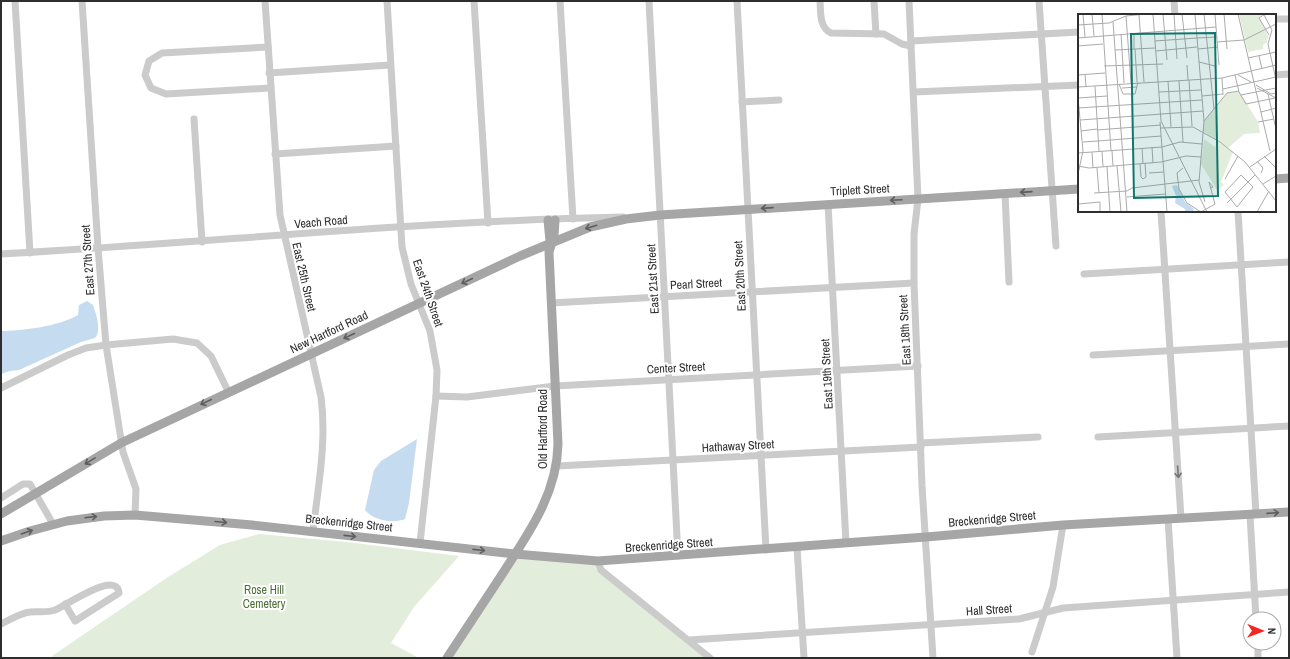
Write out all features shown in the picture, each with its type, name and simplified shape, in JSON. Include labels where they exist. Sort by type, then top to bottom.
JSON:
[{"type":"main road","points":[[1276,179],[1289,178]]},
{"type":"main road","name":"Triplett Street","points":[[643,217],[1078,189]]},
{"type":"main road","name":"New Hartford Road","points":[[1,514],[121,443],[310,353],[551,242],[602,224],[643,217]]},
{"type":"main road","name":"Old Hartford Road","points":[[447,658],[515,554],[540,512],[552,484],[557,466],[549,252],[552,220]]},
{"type":"main road","name":"Breckenridge Street","points":[[53,524],[92,517],[135,515],[420,543],[515,554],[598,561],[766,550],[1063,525],[1289,512]]},
{"type":"main road","points":[[1,541],[53,524]]},
{"type":"street","points":[[15,1],[30,252]]},
{"type":"street","name":"East 27th Street","points":[[82,1],[98,248],[106,345],[121,443],[136,489],[135,515]]},
{"type":"street","name":"East 25th Street","points":[[265,1],[275,154],[283,236],[321,397],[324,428],[312,532]]},
{"type":"street","name":"East 24th Street","points":[[387,1],[400,227],[407,270],[430,331],[435,350],[437,370],[436,396],[420,543]]},
{"type":"street","points":[[474,1],[488,223]]},
{"type":"street","points":[[560,1],[572,219]]},
{"type":"street","name":"East 21st Street","points":[[649,1],[678,556]]},
{"type":"street","name":"East 20th Street","points":[[737,1],[766,550]]},
{"type":"street","points":[[820,1],[822,23],[827,31],[837,34],[884,34],[902,44],[1078,32]]},
{"type":"street","points":[[874,1],[876,34]]},
{"type":"street","name":"East 18th Street","points":[[909,1],[918,199],[914,234],[914,283],[921,445],[933,658]]},
{"type":"street","points":[[1039,1],[1056,246]]},
{"type":"street","points":[[1174,1],[1174,14]]},
{"type":"street","points":[[1276,19],[1289,19]]},
{"type":"street","points":[[268,47],[162,53],[149,61],[145,75],[151,88],[166,94],[270,88]]},
{"type":"street","points":[[269,73],[390,65]]},
{"type":"street","points":[[1276,75],[1289,74]]},
{"type":"street","points":[[914,92],[1078,85]]},
{"type":"street","points":[[742,102],[779,100]]},
{"type":"street","points":[[194,119],[202,242]]},
{"type":"street","points":[[275,154],[396,146]]},
{"type":"street","points":[[1005,194],[1009,282]]},
{"type":"street","name":"East 19th Street","points":[[828,204],[846,543]]},
{"type":"street","points":[[1162,212],[1181,518]]},
{"type":"street","points":[[1238,212],[1252,428],[1256,611]]},
{"type":"street","name":"Veach Road","points":[[1,254],[202,242],[400,227],[643,217]]},
{"type":"street","points":[[1084,274],[1289,262]]},
{"type":"street","name":"Pearl Street","points":[[551,303],[914,283]]},
{"type":"street","points":[[1,388],[68,355],[86,348],[173,339],[197,343],[211,356],[228,392]]},
{"type":"street","points":[[1093,355],[1289,344]]},
{"type":"street","name":"Center Street","points":[[436,396],[467,397],[555,386],[918,366]]},
{"type":"street","points":[[1098,437],[1289,426]]},
{"type":"street","name":"Hathaway Street","points":[[557,466],[627,464],[673,460],[760,456],[1038,437]]},
{"type":"street","points":[[1,498],[27,483],[32,486],[53,524]]},
{"type":"street","points":[[1168,519],[1177,658]]},
{"type":"street","points":[[1032,652],[1054,587],[1063,525]]},
{"type":"street","points":[[797,547],[804,658]]},
{"type":"street","points":[[598,561],[601,570],[710,658]]},
{"type":"street","points":[[1,624],[27,612],[55,610],[65,604],[99,586],[116,586],[119,593],[75,621],[65,604]]},
{"type":"street","name":"Hall Street","points":[[689,640],[1020,619],[1063,608],[1289,592]]},
{"type":"green space","name":"Rose Hill Cemetery","points":[[259,534],[347,542],[459,556],[414,607],[391,643],[419,658],[54,658],[52,656],[168,577],[220,545]]},
{"type":"green space","points":[[515,554],[598,561],[601,570],[710,658],[447,658]]},
{"type":"water","points":[[87,301],[93,305],[97,317],[98,331],[95,338],[81,342],[19,370],[1,374],[1,331],[30,329],[51,325],[70,319],[78,315],[79,305]]},
{"type":"water","points":[[417,439],[409,503],[405,519],[389,521],[378,519],[365,510],[374,470],[381,461]]}]
